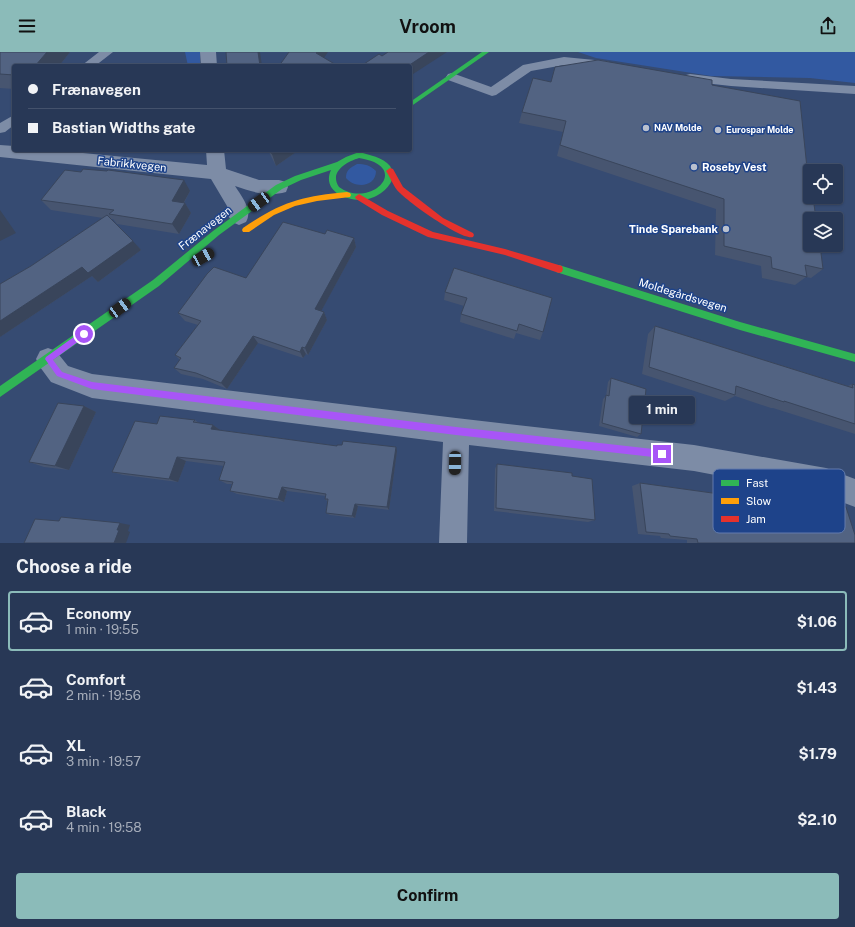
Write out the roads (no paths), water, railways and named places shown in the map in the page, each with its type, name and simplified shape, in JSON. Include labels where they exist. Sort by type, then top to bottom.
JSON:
[{"type":"main road","points":[[412,108],[427,92],[452,77],[486,52]]},
{"type":"main road","points":[[356,153],[386,160],[390,171],[388,184],[376,193],[359,197],[347,195],[341,192],[333,184],[331,177],[337,165],[356,153]]},
{"type":"main road","name":"Frænavegen","points":[[239,226],[279,187],[298,178],[337,165]]},
{"type":"main road","name":"Moldegårdsvegen","points":[[390,171],[400,189],[440,220],[505,252]]},
{"type":"main road","name":"Frænavegen","points":[[0,392],[156,283],[216,234],[239,226],[290,203],[347,195]]},
{"type":"main road","name":"Moldegårdsvegen","points":[[359,197],[385,213],[431,235],[505,252],[740,326],[855,358]]},
{"type":"main road","name":"Frænavegen","points":[[156,283],[201,258]]},
{"type":"street","points":[[208,52],[209,64]]},
{"type":"street","name":"Fabrikkvegen","points":[[0,151],[217,173],[258,188],[279,187]]},
{"type":"street","points":[[215,152],[217,173],[237,205],[239,226]]},
{"type":"street","points":[[48,359],[60,374],[92,386],[456,431],[694,458],[754,469]]},
{"type":"street","points":[[453,543],[456,431]]},
{"type":"street","points":[[845,489],[855,493]]},
{"type":"lane","points":[[90,64],[106,52]]},
{"type":"lane","points":[[452,77],[492,92],[527,68],[564,60],[620,67]]},
{"type":"lane","points":[[676,75],[729,83],[855,90]]},
{"type":"lane","points":[[0,129],[12,120]]},
{"type":"place","name":"NAV Molde","points":[[646,128]]},
{"type":"place","name":"Eurospar Molde","points":[[718,130]]},
{"type":"place","name":"Roseby Vest","points":[[694,167]]},
{"type":"place","name":"Tinde Sparebank","points":[[726,229]]}]
